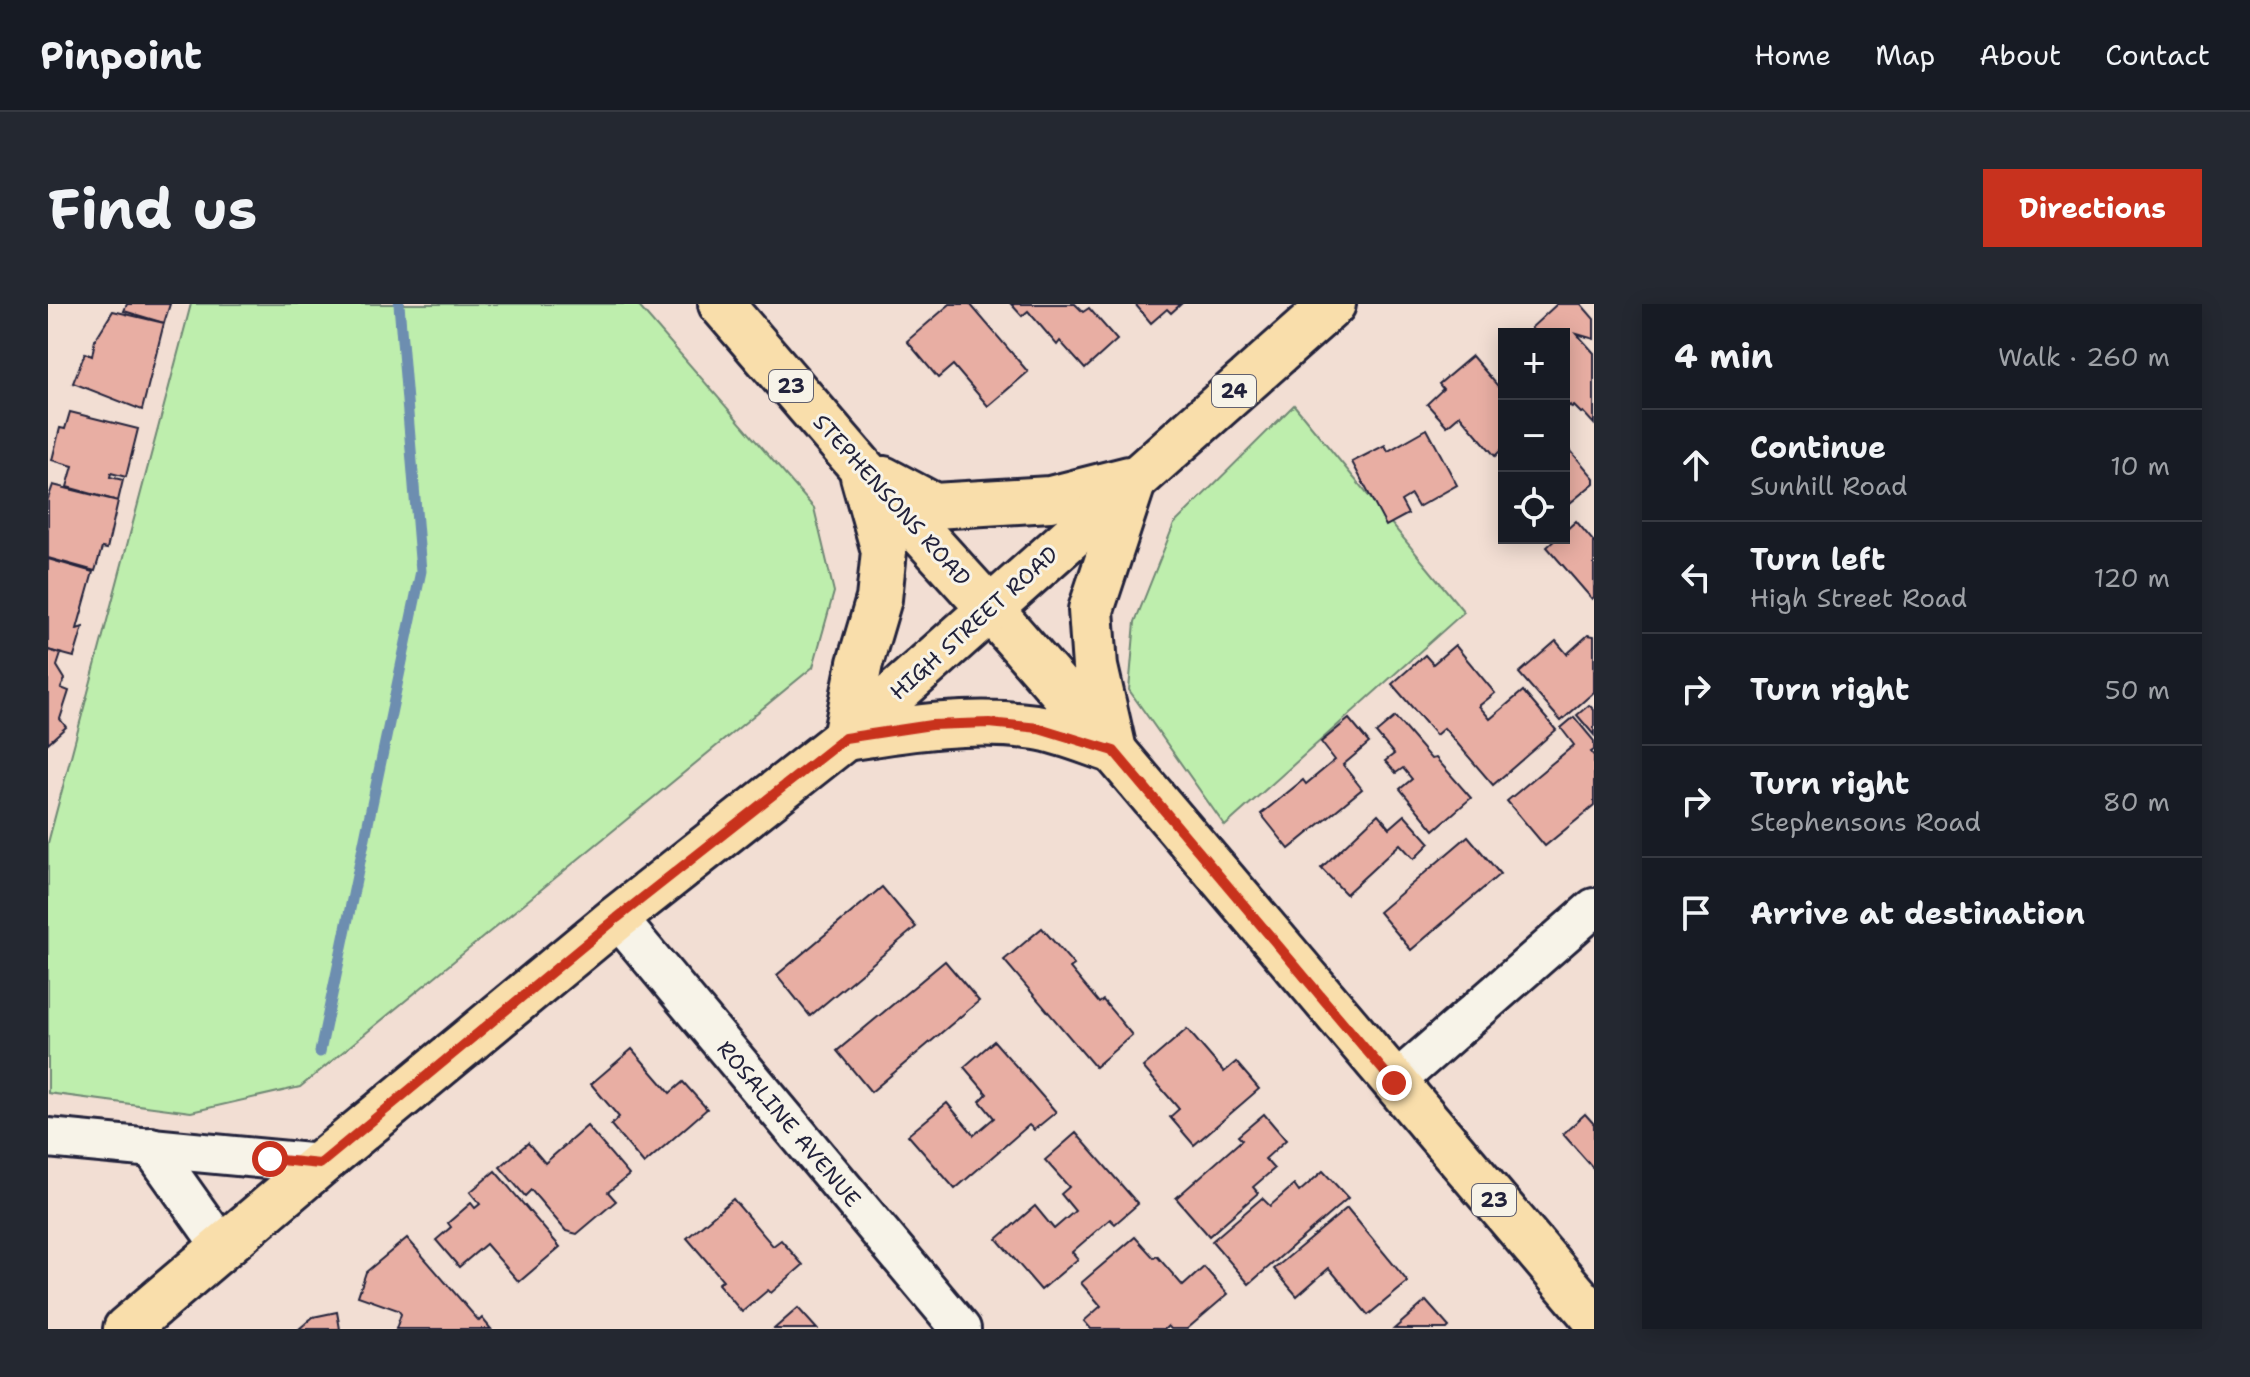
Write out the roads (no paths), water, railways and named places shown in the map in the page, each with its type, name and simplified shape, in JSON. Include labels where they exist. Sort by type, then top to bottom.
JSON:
[{"type":"main road","name":"STEPHENSONS ROAD","points":[[721,304],[861,467],[1114,751],[1594,1317]]},
{"type":"main road","name":"HIGH STREET ROAD","points":[[126,1329],[617,918],[845,738],[1333,304]]},
{"type":"main road","points":[[861,467],[934,506],[1050,499],[1135,478]]},
{"type":"main road","points":[[861,467],[884,551],[879,599],[860,663],[845,738],[931,725],[989,723],[1039,728],[1114,751],[1095,667],[1091,610],[1135,478]]},
{"type":"street","points":[[1394,1083],[1594,908]]},
{"type":"street","name":"ROSALINE AVENUE","points":[[617,918],[961,1329]]},
{"type":"street","points":[[48,1138],[320,1164]]},
{"type":"street","points":[[151,1147],[222,1247]]},
{"type":"waterway","points":[[320,1052],[421,571],[399,304]]}]
